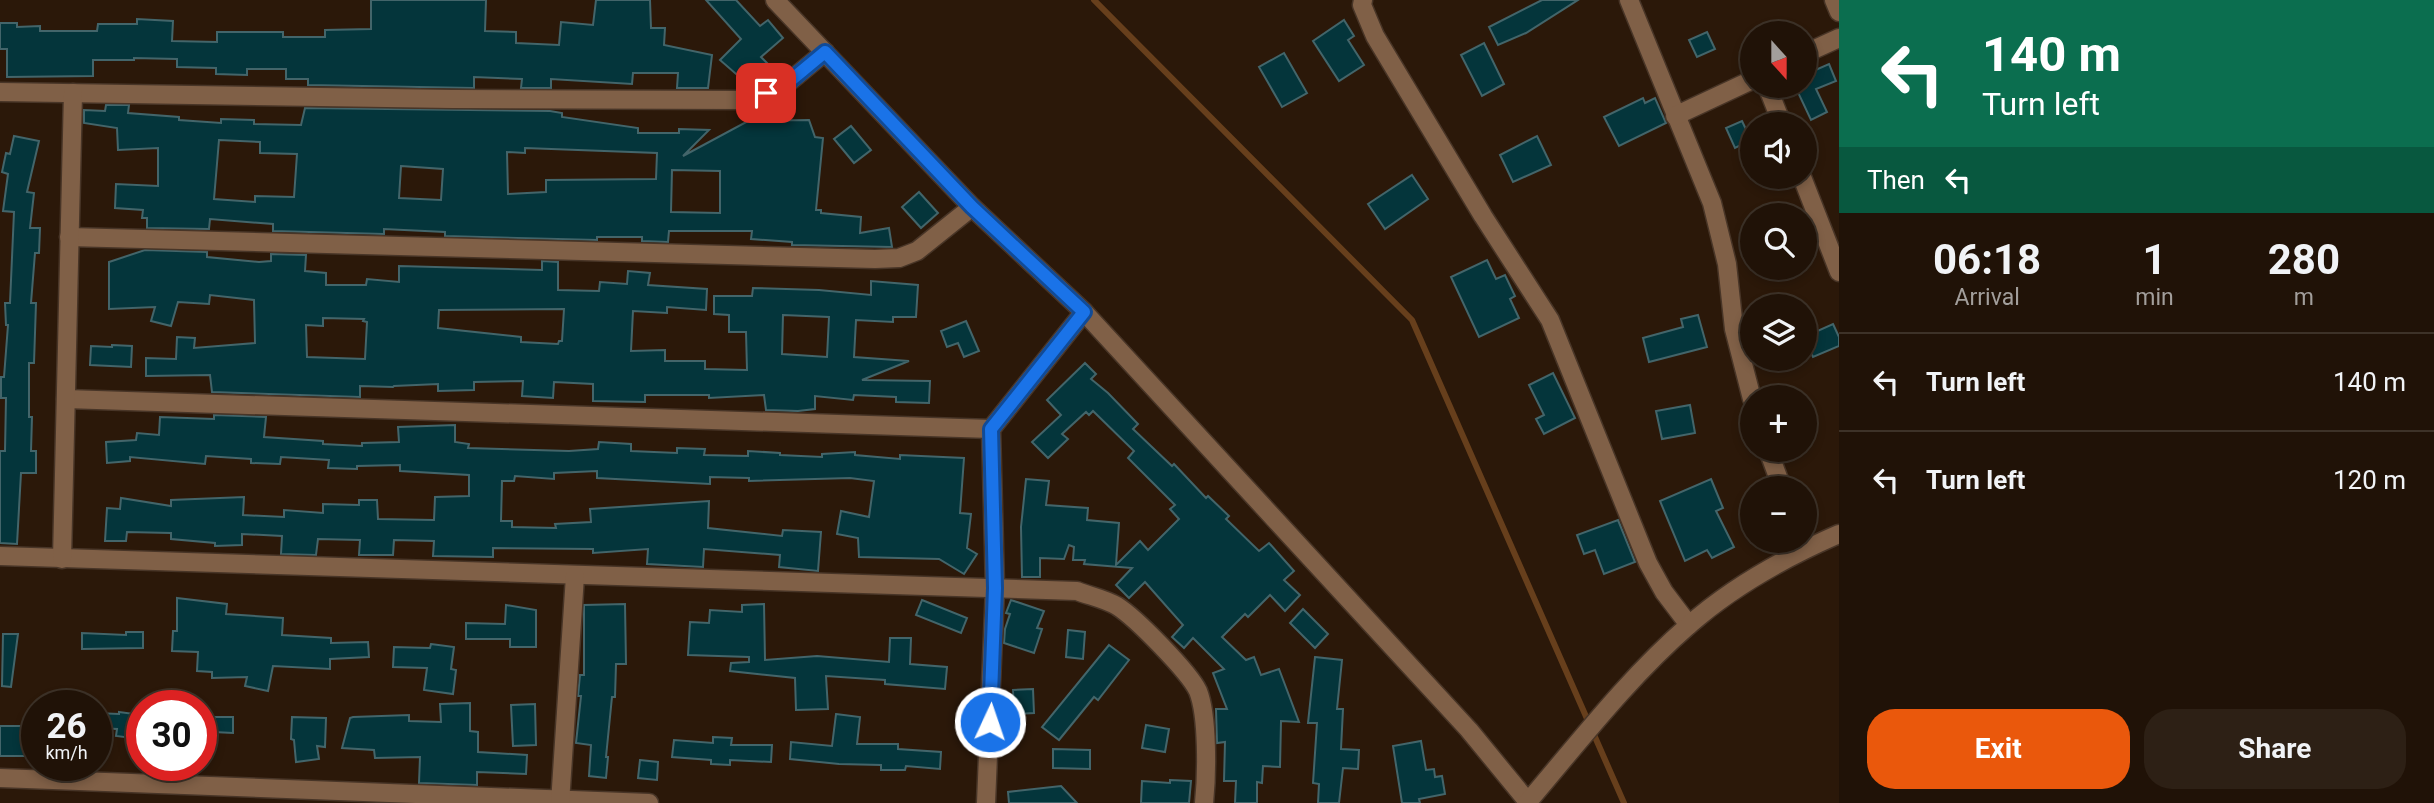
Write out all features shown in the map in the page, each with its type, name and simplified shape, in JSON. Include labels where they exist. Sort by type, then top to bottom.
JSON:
[{"type":"street","points":[[775,0],[972,207],[1084,312],[1469,730],[1528,803],[1600,716],[1689,625],[1789,553]]},
{"type":"street","points":[[1363,0],[1362,5],[1375,36],[1483,216],[1550,320],[1648,563],[1664,592],[1689,625]]},
{"type":"street","points":[[1629,0],[1712,203],[1727,264],[1734,329],[1748,385]]},
{"type":"street","points":[[1834,0],[1839,12]]},
{"type":"street","points":[[1817,48],[1839,38]]},
{"type":"street","points":[[0,92],[749,100],[784,86],[825,52]]},
{"type":"street","points":[[1675,117],[1740,86]]},
{"type":"street","points":[[62,559],[73,93]]},
{"type":"street","points":[[1807,189],[1839,272]]},
{"type":"street","points":[[69,237],[875,259],[899,258],[917,251],[972,207]]},
{"type":"street","points":[[986,803],[995,588],[991,429],[1084,312]]},
{"type":"street","points":[[66,399],[991,429]]},
{"type":"street","points":[[1817,540],[1839,534]]},
{"type":"street","points":[[0,556],[1077,591],[1117,607],[1172,656],[1197,690],[1203,710],[1206,781],[1204,803]]},
{"type":"street","points":[[560,802],[575,576]]},
{"type":"street","points":[[0,778],[560,802],[649,803]]},
{"type":"building","points":[[371,0],[486,0],[485,31],[516,32],[516,43],[559,45],[561,22],[593,25],[596,0],[650,0],[651,28],[665,28],[664,45],[712,55],[708,88],[677,88],[678,73],[633,73],[632,84],[551,79],[551,88],[521,88],[522,79],[474,77],[474,88],[308,85],[308,79],[286,79],[286,69],[247,69],[247,75],[216,74],[216,68],[177,67],[177,59],[134,58],[93,60],[93,76],[7,77],[7,49],[0,49],[0,23],[17,23],[17,27],[40,26],[40,31],[97,31],[98,24],[137,24],[137,19],[173,21],[172,41],[217,42],[217,32],[283,32],[283,37],[325,37],[325,30],[371,29]]},
{"type":"building","points":[[706,0],[736,0],[760,26],[768,20],[783,38],[761,57],[771,67],[751,87],[720,60],[741,39]]},
{"type":"building","points":[[1542,0],[1578,0],[1526,33],[1498,45],[1489,27]]},
{"type":"building","points":[[1344,20],[1354,36],[1348,40],[1364,65],[1339,81],[1313,41]]},
{"type":"building","points":[[1707,32],[1715,49],[1697,57],[1689,40]]},
{"type":"building","points":[[1484,43],[1504,84],[1482,96],[1461,55]]},
{"type":"building","points":[[1284,53],[1307,93],[1282,107],[1259,67]]},
{"type":"building","points":[[1829,64],[1836,81],[1817,89],[1817,69]]},
{"type":"building","points":[[1817,91],[1827,112],[1817,117],[1817,112],[1807,112],[1801,98],[1817,98]]},
{"type":"building","points":[[1643,98],[1645,103],[1655,98],[1666,123],[1619,146],[1604,117]]},
{"type":"building","points":[[106,105],[129,105],[128,113],[179,117],[179,120],[221,123],[221,119],[254,120],[254,124],[301,125],[305,108],[550,111],[562,113],[562,117],[638,128],[638,133],[679,133],[679,129],[709,130],[683,156],[748,121],[809,120],[815,137],[823,138],[816,210],[821,210],[821,213],[861,217],[860,233],[889,228],[892,247],[792,245],[792,242],[751,239],[752,231],[669,231],[668,242],[642,241],[642,237],[597,237],[597,240],[445,236],[445,232],[384,229],[384,234],[273,231],[273,224],[210,219],[209,229],[147,228],[147,218],[142,218],[143,210],[115,208],[116,184],[158,186],[158,148],[118,150],[117,128],[84,123],[84,110],[105,111]],"holes":[[[219,140],[260,142],[260,153],[297,154],[294,197],[255,196],[255,202],[214,199]],[[525,148],[657,153],[656,179],[546,180],[546,192],[508,194],[507,152],[525,153]],[[401,166],[443,169],[441,200],[399,198]],[[672,170],[720,171],[720,213],[671,212]]]},
{"type":"building","points":[[1740,122],[1740,146],[1735,148],[1726,128]]},
{"type":"building","points":[[851,126],[871,150],[854,163],[834,139]]},
{"type":"building","points":[[14,136],[39,141],[27,192],[34,193],[30,228],[40,228],[31,303],[36,303],[34,363],[29,363],[31,451],[36,451],[36,473],[21,473],[17,544],[0,543],[0,451],[5,451],[6,398],[1,398],[1,377],[4,377],[8,325],[5,303],[10,303],[14,212],[3,211],[8,174],[2,172],[6,153],[10,154]]},
{"type":"building","points":[[1537,136],[1551,165],[1513,182],[1500,155]]},
{"type":"building","points":[[1412,175],[1428,199],[1385,229],[1368,204]]},
{"type":"building","points":[[919,192],[938,213],[921,228],[902,207]]},
{"type":"building","points":[[145,250],[207,252],[207,257],[259,262],[271,261],[271,254],[306,255],[305,271],[326,273],[326,285],[366,285],[367,279],[399,282],[399,266],[542,270],[542,261],[558,262],[558,290],[599,291],[600,282],[627,284],[628,271],[650,273],[648,285],[707,289],[706,310],[667,307],[667,313],[633,311],[631,351],[665,350],[665,361],[705,361],[705,369],[747,370],[746,332],[729,332],[729,315],[714,314],[714,296],[752,296],[753,288],[871,295],[871,281],[918,285],[916,317],[893,317],[893,322],[856,320],[854,357],[909,361],[862,380],[930,381],[929,403],[896,402],[896,397],[854,395],[853,400],[815,396],[815,409],[798,411],[766,410],[764,395],[709,398],[709,395],[645,395],[645,402],[593,401],[593,384],[554,382],[553,398],[522,396],[523,381],[474,382],[474,390],[438,391],[438,384],[360,386],[360,397],[212,392],[210,375],[146,376],[146,358],[176,359],[177,337],[195,338],[194,348],[255,343],[254,300],[210,295],[209,304],[178,302],[171,326],[151,321],[155,307],[109,309],[109,262]],"holes":[[[564,309],[562,341],[558,344],[521,342],[521,337],[438,328],[439,310]],[[783,315],[829,317],[827,357],[782,354]],[[323,318],[364,319],[363,321],[367,322],[365,359],[307,357],[306,325],[323,326]]]},
{"type":"building","points":[[1487,260],[1496,279],[1505,275],[1515,296],[1510,299],[1519,318],[1479,337],[1451,277]]},
{"type":"building","points":[[1698,315],[1707,347],[1649,362],[1643,338],[1683,327],[1681,319]]},
{"type":"building","points":[[966,321],[979,351],[964,357],[958,343],[947,347],[941,331]]},
{"type":"building","points":[[1833,324],[1839,337],[1839,346],[1817,355],[1817,331]]},
{"type":"building","points":[[91,346],[132,346],[131,367],[90,365]]},
{"type":"building","points":[[1085,363],[1096,374],[1091,379],[1138,424],[1133,429],[1172,466],[1174,464],[1206,498],[1208,496],[1229,516],[1226,519],[1259,551],[1269,543],[1294,571],[1284,580],[1300,595],[1285,611],[1270,595],[1248,617],[1245,614],[1222,637],[1246,660],[1254,657],[1261,675],[1279,669],[1299,722],[1281,721],[1280,767],[1263,766],[1262,783],[1257,782],[1257,803],[1235,803],[1236,781],[1224,781],[1225,742],[1217,743],[1216,709],[1227,709],[1213,673],[1224,669],[1193,638],[1184,648],[1172,637],[1183,625],[1145,582],[1129,598],[1116,585],[1132,568],[1084,564],[1085,560],[1073,560],[1074,547],[1069,545],[1064,559],[1040,558],[1040,577],[1022,577],[1021,527],[1026,479],[1049,481],[1046,505],[1088,508],[1087,520],[1119,523],[1116,565],[1140,541],[1148,550],[1179,519],[1170,509],[1175,505],[1128,458],[1134,451],[1093,411],[1089,415],[1086,412],[1062,434],[1068,439],[1048,458],[1032,442],[1061,415],[1047,400]]},
{"type":"building","points":[[1553,373],[1575,418],[1544,434],[1536,419],[1544,415],[1529,385]]},
{"type":"building","points":[[1690,405],[1695,433],[1662,439],[1656,411]]},
{"type":"building","points":[[214,415],[266,417],[264,437],[323,441],[323,444],[362,446],[362,443],[399,442],[398,427],[455,425],[455,442],[469,444],[468,448],[569,451],[598,449],[599,442],[631,444],[631,451],[677,453],[677,448],[705,449],[704,455],[748,456],[748,451],[822,457],[822,454],[855,452],[855,455],[900,459],[900,455],[964,458],[960,513],[971,514],[967,548],[977,554],[964,574],[939,559],[859,557],[858,538],[837,534],[841,511],[869,517],[874,481],[850,478],[749,481],[749,478],[710,477],[710,484],[597,478],[597,471],[554,473],[554,479],[515,476],[514,481],[502,481],[501,521],[512,521],[512,527],[556,528],[555,524],[591,522],[590,509],[709,501],[708,528],[782,536],[783,530],[821,532],[818,571],[779,567],[780,555],[704,549],[703,567],[647,564],[648,549],[593,553],[593,549],[493,548],[493,557],[433,556],[434,541],[394,540],[393,555],[359,555],[360,540],[318,539],[316,555],[281,554],[282,536],[242,534],[242,545],[215,546],[215,543],[171,539],[171,533],[127,532],[126,541],[105,541],[107,508],[120,509],[121,498],[171,506],[171,500],[244,497],[243,515],[284,517],[284,510],[323,513],[323,504],[359,505],[359,500],[377,500],[378,519],[434,520],[435,497],[469,496],[469,475],[400,471],[400,465],[357,466],[357,469],[328,468],[329,460],[281,457],[280,464],[251,463],[251,459],[206,456],[205,464],[130,457],[130,461],[107,463],[106,442],[136,440],[137,433],[159,435],[160,417],[214,419]]},
{"type":"building","points":[[1711,479],[1723,508],[1716,511],[1734,547],[1712,558],[1707,550],[1685,561],[1660,501]]},
{"type":"building","points":[[1618,520],[1635,562],[1604,574],[1595,550],[1584,554],[1577,535]]},
{"type":"building","points":[[177,598],[227,604],[226,614],[283,618],[282,635],[331,638],[331,643],[368,642],[369,657],[330,659],[330,669],[273,666],[268,691],[245,686],[247,677],[212,678],[212,672],[197,671],[198,652],[172,651],[173,631],[177,631]]},
{"type":"building","points":[[922,600],[967,618],[961,633],[916,615]]},
{"type":"building","points":[[1011,600],[1044,611],[1037,628],[1042,629],[1034,653],[1004,643],[1010,614],[1006,613]]},
{"type":"building","points":[[625,604],[626,664],[616,664],[606,778],[589,776],[591,745],[576,743],[581,696],[578,696],[580,675],[584,675],[584,605]]},
{"type":"building","points":[[764,604],[765,660],[817,656],[889,662],[890,638],[911,638],[910,664],[947,667],[945,689],[885,684],[885,680],[826,676],[828,709],[796,710],[795,678],[730,671],[731,663],[749,662],[749,657],[688,655],[690,622],[709,623],[710,610],[742,612],[742,605]]},
{"type":"building","points":[[506,605],[536,610],[536,647],[510,647],[510,639],[466,639],[466,623],[505,624]]},
{"type":"building","points":[[1303,609],[1328,634],[1315,648],[1290,623]]},
{"type":"building","points":[[1068,630],[1085,632],[1083,659],[1066,657]]},
{"type":"building","points":[[126,632],[143,632],[143,648],[82,649],[82,633],[126,635]]},
{"type":"building","points":[[3,634],[18,634],[11,687],[2,686]]},
{"type":"building","points":[[431,644],[454,647],[451,669],[456,670],[453,694],[424,690],[427,668],[393,667],[394,647],[430,648]]},
{"type":"building","points":[[1109,645],[1129,660],[1098,700],[1094,697],[1059,740],[1042,727]]},
{"type":"building","points":[[1315,657],[1342,660],[1337,709],[1343,709],[1341,749],[1359,750],[1358,769],[1343,768],[1339,803],[1318,803],[1319,784],[1313,783],[1317,723],[1308,723]]},
{"type":"building","points":[[1033,689],[1034,713],[1014,714],[1013,690]]},
{"type":"building","points":[[470,703],[470,731],[478,732],[478,752],[527,755],[526,774],[477,772],[477,785],[419,783],[420,757],[375,758],[374,750],[342,748],[350,718],[409,715],[409,721],[441,722],[440,704]]},
{"type":"building","points":[[535,704],[536,745],[513,746],[511,705]]},
{"type":"building","points":[[126,713],[126,737],[116,736],[117,729],[112,729],[112,714]]},
{"type":"building","points":[[836,714],[860,717],[857,744],[898,744],[898,749],[941,752],[940,769],[906,766],[905,770],[881,770],[881,765],[790,759],[791,742],[832,746]]},
{"type":"building","points":[[217,717],[233,717],[233,733],[217,732]]},
{"type":"building","points":[[292,717],[326,718],[325,747],[317,746],[319,759],[296,762],[294,740],[291,739]]},
{"type":"building","points":[[1146,725],[1169,729],[1165,752],[1142,748]]},
{"type":"building","points":[[0,726],[21,726],[21,756],[0,756]]},
{"type":"building","points":[[713,737],[732,738],[731,745],[772,745],[771,762],[730,760],[730,765],[711,764],[711,760],[672,757],[674,740],[713,743]]},
{"type":"building","points":[[1421,741],[1426,770],[1434,769],[1435,777],[1442,776],[1445,794],[1419,799],[1420,803],[1402,803],[1393,746]]},
{"type":"building","points":[[1053,749],[1090,750],[1090,769],[1053,768]]},
{"type":"building","points":[[640,760],[658,762],[657,780],[638,778]]},
{"type":"building","points":[[1170,780],[1191,781],[1189,803],[1141,803],[1142,781],[1170,783]]},
{"type":"building","points":[[1061,786],[1077,803],[1009,803],[1008,792]]},
{"type":"waterway","points":[[1094,0],[1412,320],[1624,803]]},
{"type":"route","points":[[766,93],[784,86],[825,52],[972,207],[1084,312],[991,429],[995,588],[990,722]]}]
